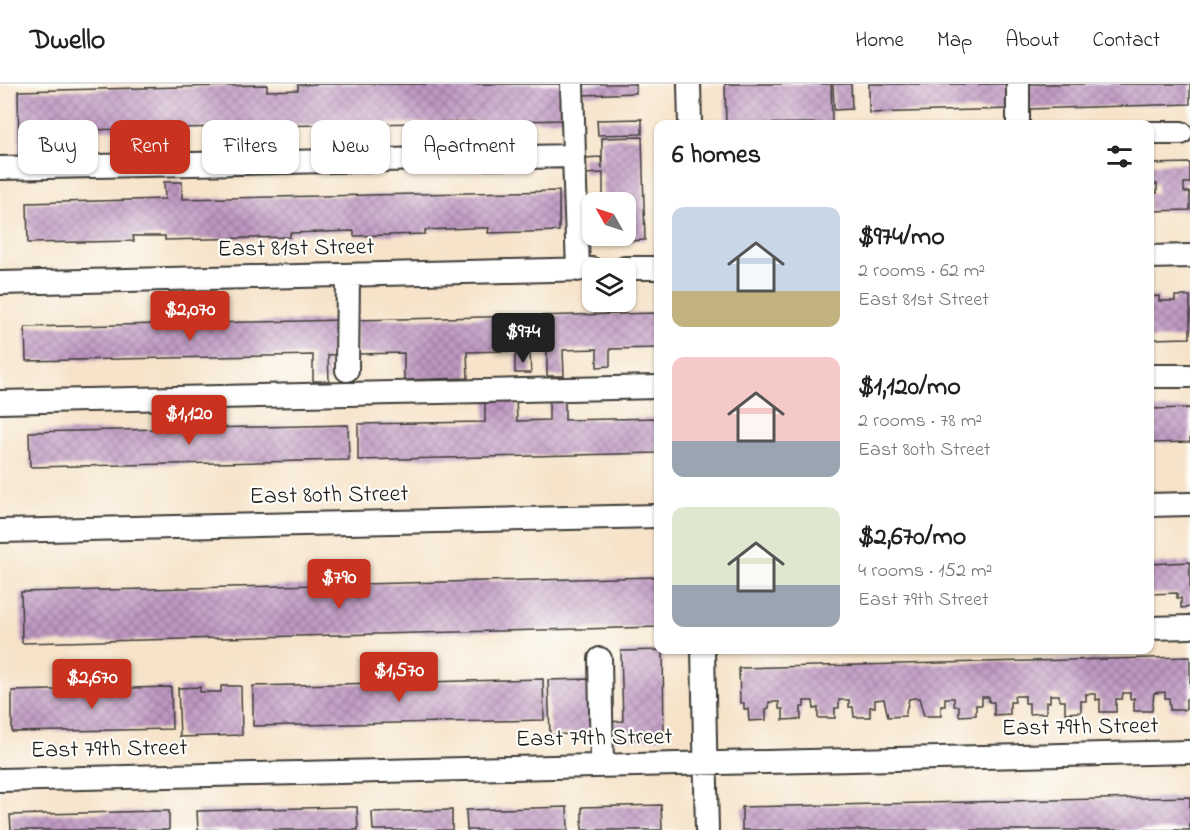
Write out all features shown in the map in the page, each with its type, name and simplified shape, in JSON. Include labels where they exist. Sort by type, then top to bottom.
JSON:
[{"type":"street","points":[[572,84],[574,156],[584,258]]},
{"type":"street","points":[[689,84],[690,120]]},
{"type":"street","points":[[1018,84],[1018,120]]},
{"type":"street","points":[[1154,134],[1181,133]]},
{"type":"street","points":[[0,168],[574,156]]},
{"type":"street","points":[[1154,257],[1190,256]]},
{"type":"street","points":[[636,268],[654,268]]},
{"type":"street","name":"East 81st Street","points":[[0,283],[582,269]]},
{"type":"street","points":[[347,370],[348,275]]},
{"type":"street","points":[[1154,376],[1190,376]]},
{"type":"street","points":[[0,402],[654,387]]},
{"type":"street","points":[[1154,505],[1190,504]]},
{"type":"street","name":"East 80th Street","points":[[0,531],[654,516]]},
{"type":"street","points":[[1154,628],[1190,627]]},
{"type":"street","points":[[703,654],[707,830]]},
{"type":"street","points":[[600,658],[602,766]]},
{"type":"street","name":"East 79th Street","points":[[0,780],[1190,752]]},
{"type":"building","points":[[565,84],[566,120],[402,120],[402,123],[390,124],[390,120],[311,120],[311,125],[299,126],[299,120],[202,120],[202,128],[190,128],[190,120],[110,120],[110,129],[98,130],[98,120],[18,120],[18,91],[267,85],[267,91],[298,90],[298,85]]},
{"type":"building","points":[[583,84],[636,84],[636,93],[583,95]]},
{"type":"building","points":[[725,84],[831,84],[832,120],[726,120]]},
{"type":"building","points":[[833,84],[851,84],[852,109],[834,110]]},
{"type":"building","points":[[869,84],[1009,84],[1010,109],[869,113]]},
{"type":"building","points":[[1029,84],[1190,84],[1190,104],[1029,109]]},
{"type":"building","points":[[642,119],[642,134],[598,135],[597,120]]},
{"type":"building","points":[[642,137],[645,240],[636,240],[636,192],[603,192],[603,173],[584,174],[583,158],[601,157],[602,169],[602,138]]},
{"type":"building","points":[[1190,163],[1190,183],[1184,183],[1184,192],[1190,192],[1190,210],[1154,211],[1154,193],[1157,193],[1157,184],[1154,184],[1154,164]]},
{"type":"building","points":[[164,182],[182,182],[182,199],[559,191],[559,231],[488,233],[489,228],[472,228],[425,230],[425,234],[354,236],[354,231],[290,233],[290,237],[165,240],[165,236],[133,236],[134,241],[28,243],[27,203],[165,199]]},
{"type":"building","points":[[1154,296],[1159,296],[1159,301],[1175,301],[1175,296],[1190,296],[1190,338],[1154,339]]},
{"type":"building","points":[[654,313],[654,348],[610,349],[610,366],[597,367],[597,349],[563,350],[564,376],[547,376],[547,350],[467,352],[468,378],[404,380],[404,353],[357,354],[356,320]]},
{"type":"building","points":[[344,320],[345,354],[328,355],[329,381],[313,381],[313,355],[26,361],[25,327]]},
{"type":"building","points":[[530,354],[531,373],[515,373],[515,355]]},
{"type":"building","points":[[565,397],[565,420],[654,418],[654,453],[358,460],[358,424],[485,422],[485,398],[516,398],[517,421],[549,420],[549,398]]},
{"type":"building","points":[[1190,408],[1190,442],[1154,443],[1154,409]]},
{"type":"building","points":[[348,425],[349,460],[30,467],[29,432]]},
{"type":"building","points":[[1190,562],[1190,607],[1181,608],[1181,598],[1177,598],[1177,593],[1154,594],[1154,564]]},
{"type":"building","points":[[654,577],[654,627],[22,643],[21,592]]},
{"type":"building","points":[[654,650],[654,654],[663,654],[664,738],[605,740],[605,722],[623,721],[621,651]]},
{"type":"building","points":[[1190,657],[1190,699],[1186,699],[1186,710],[1170,710],[1169,698],[1165,698],[1165,692],[1154,693],[1152,711],[1134,711],[1134,698],[1130,699],[1130,693],[1123,693],[1122,699],[1116,699],[1116,712],[1100,712],[1100,699],[1096,700],[1096,694],[1086,694],[1086,701],[1081,701],[1081,712],[1065,713],[1065,701],[1060,701],[1059,695],[1050,695],[1050,702],[1046,702],[1046,713],[1029,714],[1029,703],[1025,703],[1025,696],[1014,696],[1015,702],[1010,702],[1010,714],[994,715],[994,702],[989,702],[989,697],[982,697],[982,705],[976,705],[976,715],[959,716],[959,706],[954,706],[954,698],[945,698],[945,706],[941,706],[941,716],[924,716],[919,698],[914,698],[909,699],[905,716],[888,717],[884,699],[875,700],[875,707],[870,707],[870,717],[854,717],[853,707],[849,707],[849,700],[839,700],[839,708],[835,708],[835,718],[818,718],[818,708],[814,709],[813,701],[804,701],[804,707],[801,707],[801,719],[783,720],[783,709],[779,709],[779,702],[769,702],[769,708],[766,709],[766,720],[749,721],[748,709],[744,709],[744,703],[740,703],[739,668]]},
{"type":"building","points":[[543,679],[544,720],[253,726],[253,686]]},
{"type":"building","points":[[589,679],[591,733],[550,735],[548,680]]},
{"type":"building","points":[[221,686],[241,686],[242,735],[180,737],[178,688],[200,687],[200,692],[221,692]]},
{"type":"building","points":[[171,687],[172,729],[12,732],[12,691]]},
{"type":"building","points":[[1190,797],[1190,830],[742,830],[742,807]]},
{"type":"building","points":[[661,805],[662,830],[582,830],[582,807]]},
{"type":"building","points":[[357,807],[358,830],[198,830],[197,811]]},
{"type":"building","points":[[567,807],[568,830],[467,830],[466,810]]},
{"type":"building","points":[[452,810],[452,830],[373,830],[372,812]]},
{"type":"building","points":[[169,811],[169,830],[11,830],[10,815]]}]
